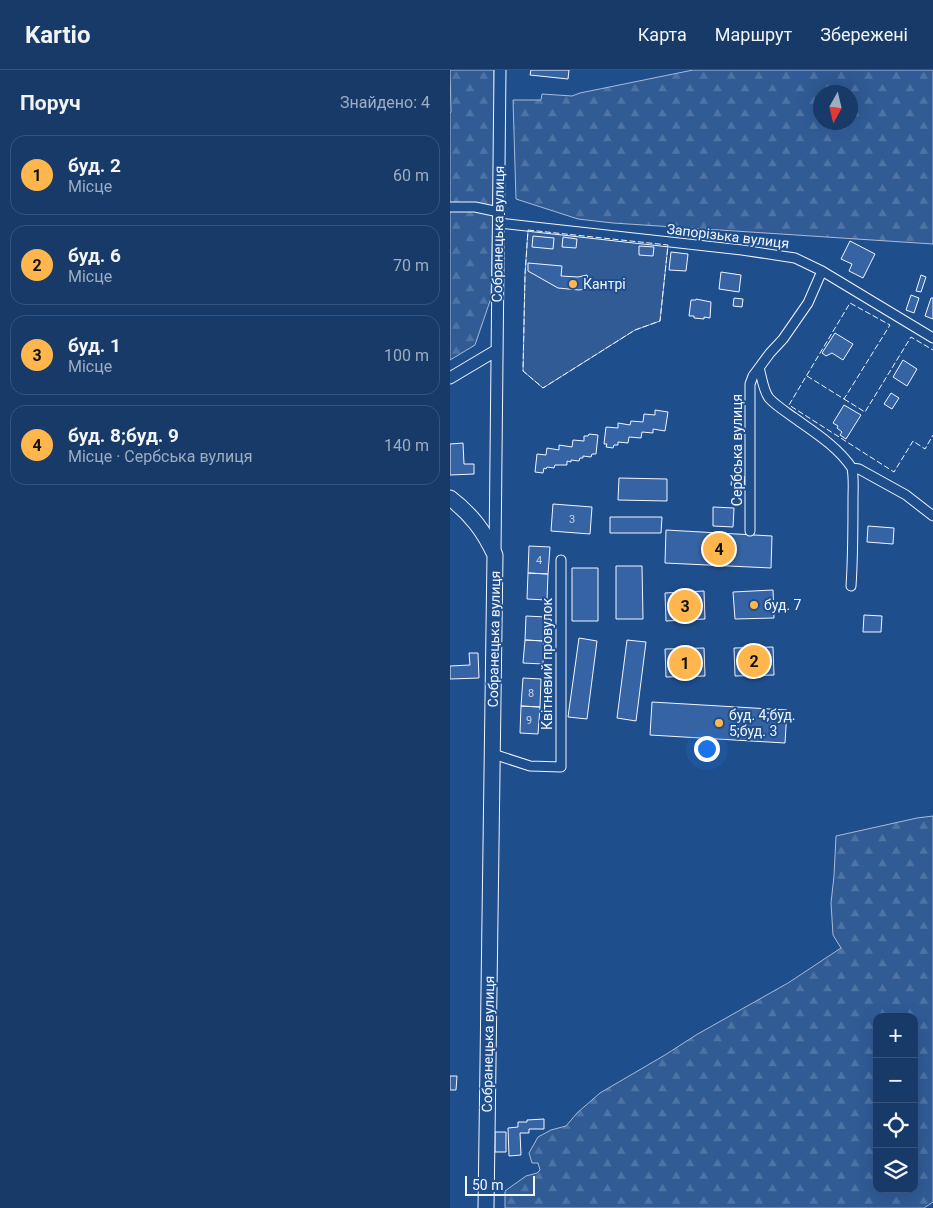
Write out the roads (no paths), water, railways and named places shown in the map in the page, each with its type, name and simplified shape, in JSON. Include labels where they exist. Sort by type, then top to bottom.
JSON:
[{"type":"highway","points":[[450,498],[474,521],[486,537],[495,555]]},
{"type":"highway","name":"Собранецька вулиця","points":[[486,1208],[495,555]]},
{"type":"main road","name":"Собранецька вулиця","points":[[495,555],[500,70]]},
{"type":"main road","points":[[450,378],[497,350]]},
{"type":"street","name":"Запорізька вулиця","points":[[450,207],[475,206],[499,218],[795,258],[822,271],[933,338]]},
{"type":"street","name":"Сербська вулиця","points":[[750,531],[750,384],[753,376],[784,338],[808,303],[822,271]]},
{"type":"street","points":[[759,368],[768,397],[829,443],[846,459],[852,468],[854,478],[853,554],[850,586]]},
{"type":"street","points":[[852,468],[859,469],[906,495],[933,516]]},
{"type":"street","name":"Квітневий провулок","points":[[493,754],[530,766],[561,767],[561,560]]},
{"type":"place","name":"Кантрі","points":[[573,284]]},
{"type":"place","name":"буд. 8;буд. 9","points":[[719,549]]},
{"type":"place","name":"буд. 7","points":[[754,605]]},
{"type":"place","name":"буд. 1","points":[[685,606]]},
{"type":"place","name":"буд. 6","points":[[754,661]]},
{"type":"place","name":"буд. 2","points":[[685,663]]},
{"type":"place","name":"буд. 4;буд. 5;буд. 3","points":[[719,723]]}]
